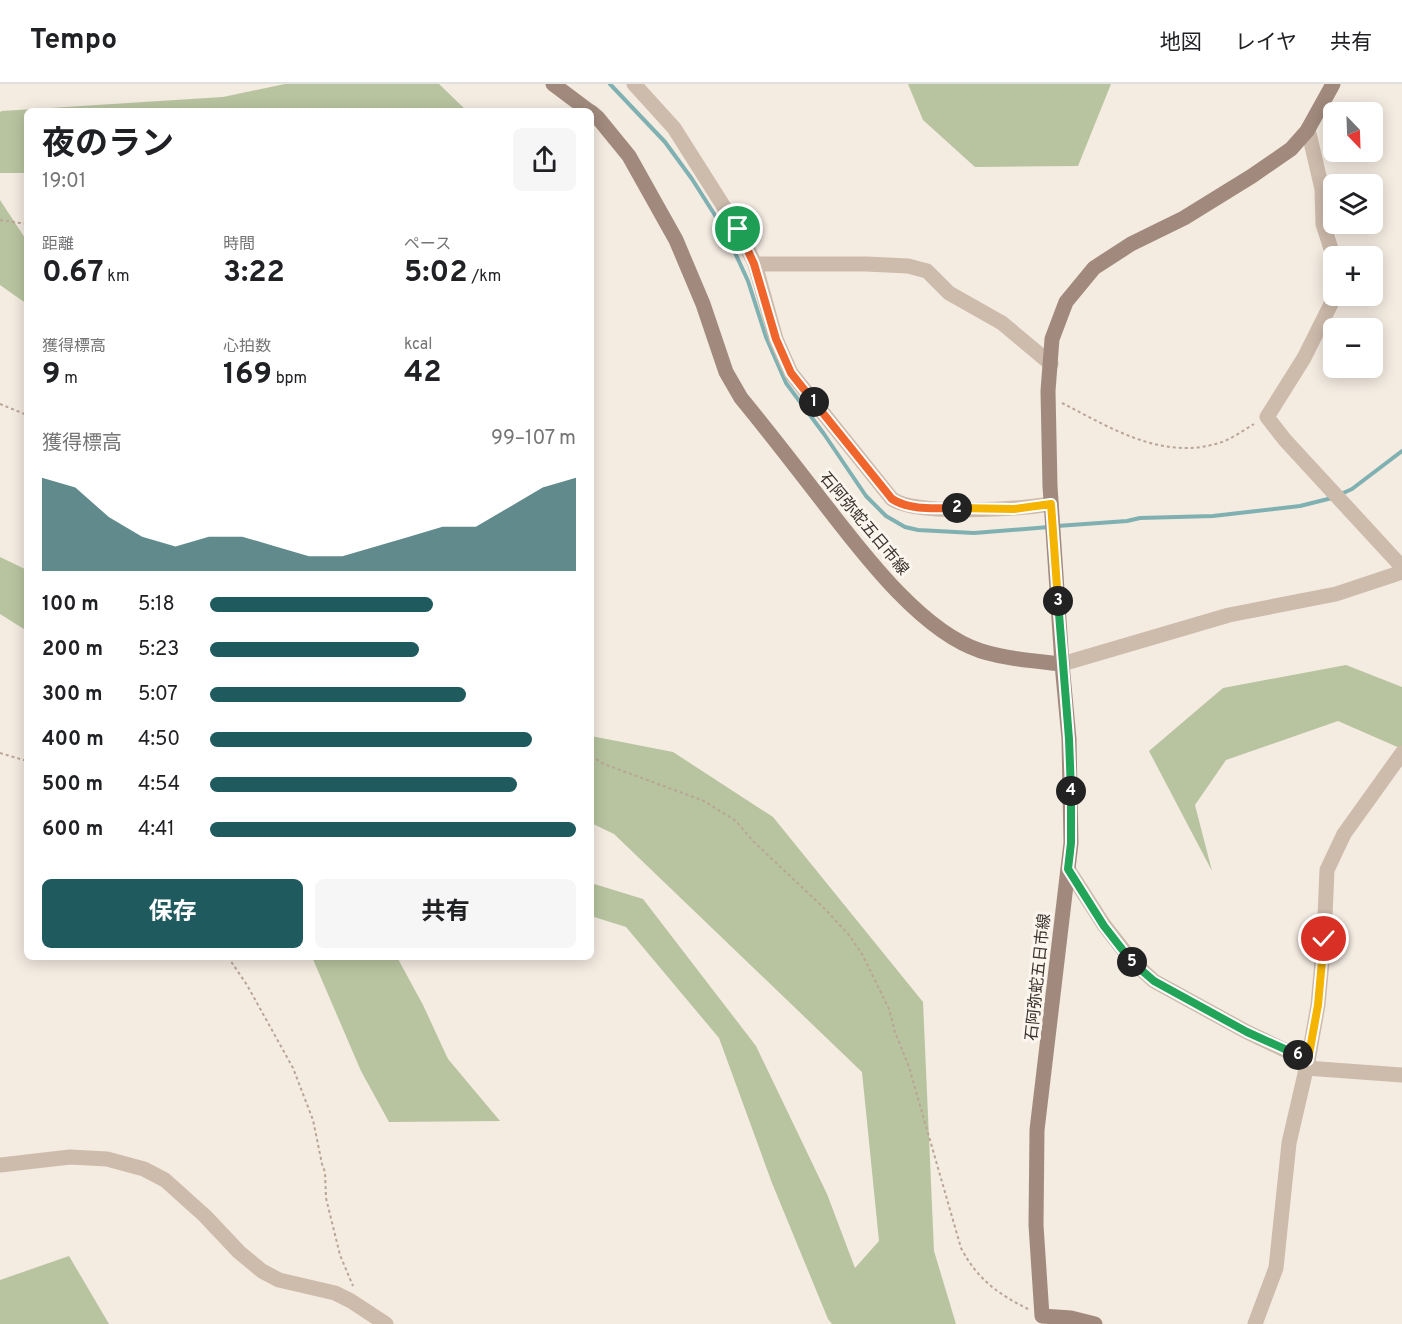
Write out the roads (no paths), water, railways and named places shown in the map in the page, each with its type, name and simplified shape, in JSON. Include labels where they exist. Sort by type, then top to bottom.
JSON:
[{"type":"main road","name":"石阿弥蛇五日市線","points":[[553,84],[585,108]]},
{"type":"main road","points":[[1062,664],[1051,504],[1049,396],[1052,339],[1066,302],[1094,268],[1131,244],[1184,218],[1291,149],[1308,129],[1333,84]]},
{"type":"main road","name":"石阿弥蛇五日市線","points":[[594,115],[628,156],[676,240],[703,304],[726,372],[741,398],[874,566],[928,620],[957,640],[980,651],[1062,664],[1069,739],[1071,843],[1037,1130],[1036,1226],[1043,1320]]},
{"type":"main road","points":[[1043,1320],[1071,1318],[1095,1324]]},
{"type":"street","points":[[634,84],[674,128],[738,229],[754,264],[776,339],[791,373],[892,499],[899,504],[916,508],[1014,509],[1051,504]]},
{"type":"street","points":[[1308,129],[1322,189],[1323,224],[1330,246]]},
{"type":"street","points":[[754,264],[866,264],[908,266],[927,271],[949,293],[1002,323],[1051,364]]},
{"type":"street","points":[[1062,664],[1229,615],[1336,594],[1402,570],[1267,417],[1305,358],[1330,306]]},
{"type":"street","points":[[1255,1324],[1276,1268],[1289,1143],[1318,1005],[1327,870],[1344,834],[1402,753]]},
{"type":"street","points":[[1068,869],[1104,926],[1133,962],[1154,981],[1307,1064],[1402,1075]]},
{"type":"street","points":[[0,1165],[70,1157],[107,1159],[144,1170],[165,1180],[205,1216],[239,1252],[262,1271],[279,1280],[335,1293],[386,1324]]},
{"type":"waterway","points":[[610,84],[665,142],[725,231],[748,281],[766,337],[786,383],[866,496],[886,516],[905,527],[918,530],[974,533],[1049,527]]},
{"type":"waterway","points":[[1341,494],[1352,489],[1402,451]]},
{"type":"waterway","points":[[1057,526],[1140,518],[1213,516],[1300,506],[1332,498]]}]
